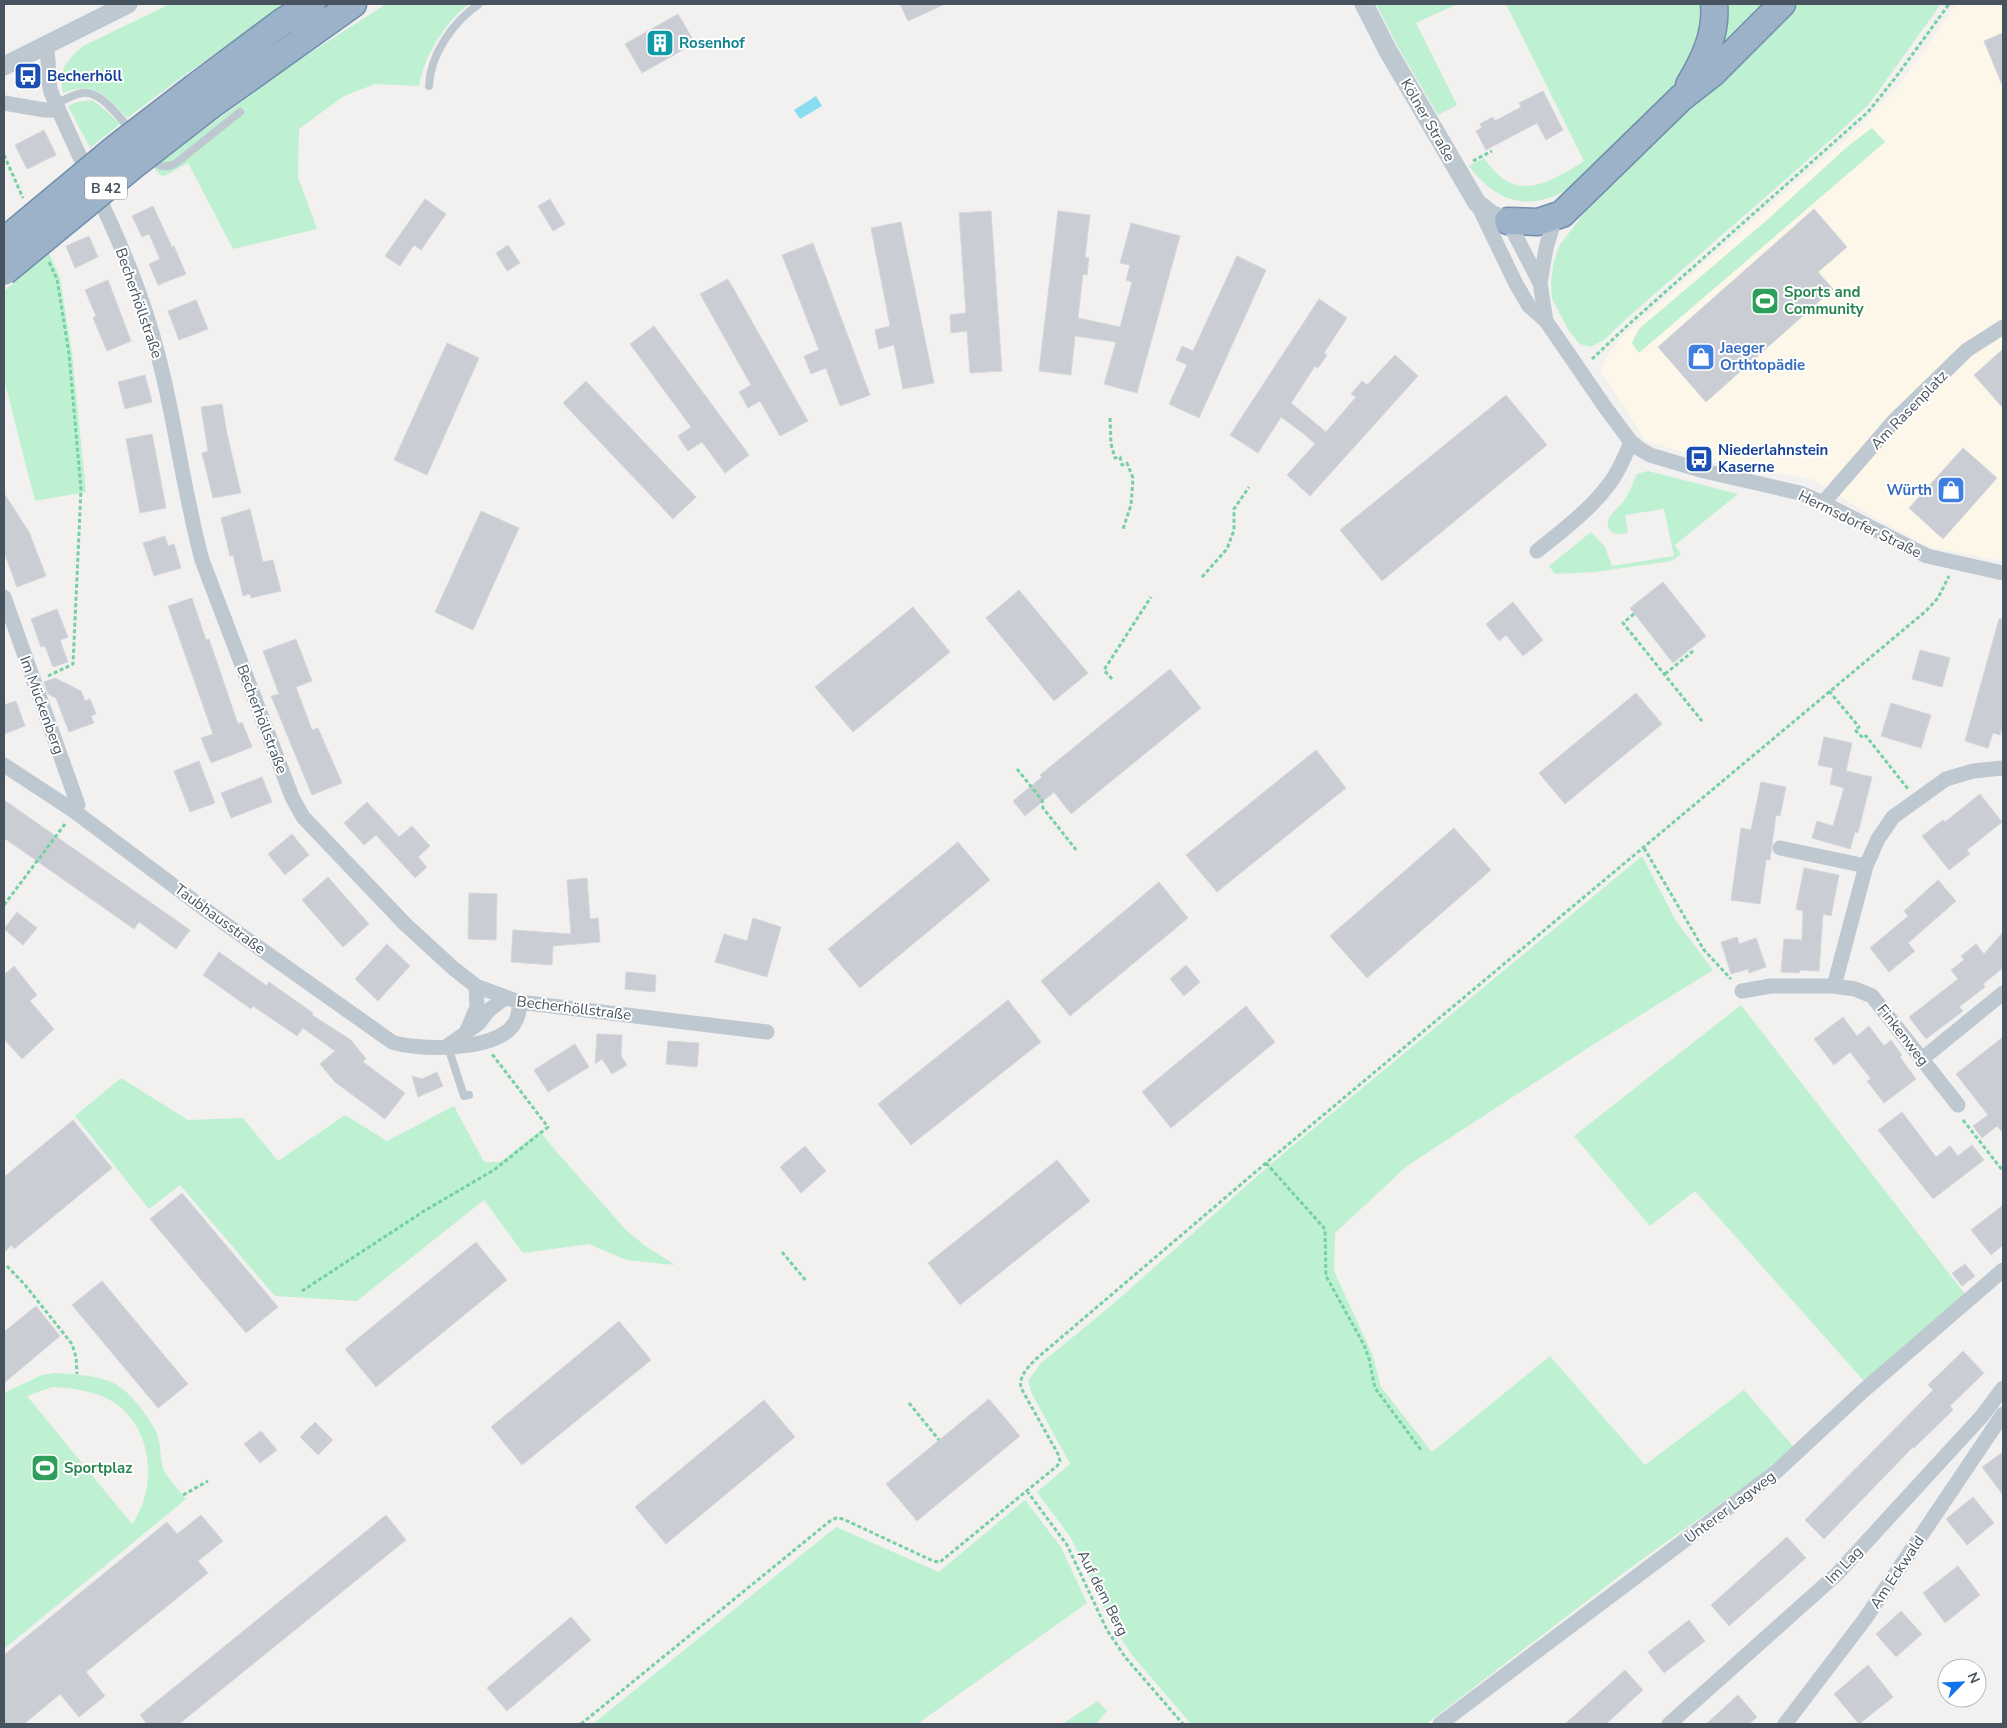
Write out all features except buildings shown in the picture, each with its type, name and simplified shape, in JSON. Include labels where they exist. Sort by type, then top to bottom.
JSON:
[{"type":"highway","name":"B 42","points":[[4,272],[134,165],[282,22],[312,4]]},
{"type":"highway","name":"B 42","points":[[4,241],[117,147],[203,97],[353,4]]},
{"type":"highway","points":[[1681,98],[1703,63],[1713,31],[1714,4]]},
{"type":"highway","points":[[1508,221],[1528,223],[1555,218],[1570,208],[1681,98],[1713,73],[1782,4]]},
{"type":"street","points":[[4,66],[128,4]]},
{"type":"street","name":"Kölner Straße","points":[[1364,4],[1388,52],[1477,203],[1491,214],[1508,221]]},
{"type":"street","name":"Becherhöllstraße","points":[[45,45],[48,56],[48,84],[90,185],[136,285],[149,321],[165,384],[192,524],[202,560],[292,797],[303,817],[405,924],[453,968],[476,986],[512,1000],[767,1032]]},
{"type":"street","points":[[4,104],[45,110],[57,107]]},
{"type":"street","name":"Hermsdorfer Straße","points":[[1477,203],[1516,284],[1529,306],[1546,321],[1632,442],[1640,449],[1658,458],[1704,471],[1788,490],[1823,503],[1910,550],[1953,563],[2003,573]]},
{"type":"street","name":"Hermsdorfer Straße","points":[[1540,283],[1546,248],[1555,218]]},
{"type":"street","name":"Hermsdorfer Straße","points":[[1508,221],[1508,248],[1516,284]]},
{"type":"street","name":"Hermsdorfer Straße","points":[[1508,221],[1540,283],[1546,321]]},
{"type":"street","name":"Am Rasenplatz","points":[[1823,503],[1901,415],[1967,350],[2003,327]]},
{"type":"street","points":[[1537,551],[1586,512],[1619,468],[1632,442]]},
{"type":"street","name":"Im Mückenberg","points":[[4,597],[78,805],[74,811]]},
{"type":"street","name":"Taubhausstraße","points":[[4,764],[74,811],[210,913],[392,1042],[417,1048],[447,1047],[482,1042],[498,1037],[514,1026],[518,1016],[512,1000]]},
{"type":"street","points":[[1834,986],[1866,866],[1878,839],[1893,817],[1946,779],[1973,771],[2003,768]]},
{"type":"street","points":[[1780,848],[1866,866]]},
{"type":"street","points":[[466,1032],[478,1007],[476,986]]},
{"type":"street","name":"Finkenweg","points":[[1742,991],[1771,986],[1834,986],[1855,989],[1872,996],[1958,1105]]},
{"type":"street","points":[[1922,1060],[2003,993]]},
{"type":"street","points":[[447,1047],[478,1024],[489,1010],[512,1000]]},
{"type":"street","name":"Unterer Lagweg","points":[[1440,1724],[1777,1472],[1864,1391],[2003,1270]]},
{"type":"street","name":"Im Lag","points":[[1669,1724],[1836,1575],[1982,1416],[2003,1388]]},
{"type":"street","name":"Am Eckwald","points":[[1784,1724],[1865,1619],[2003,1414]]},
{"type":"lane","points":[[428,86],[429,76],[438,52],[454,26],[479,4]]},
{"type":"lane","points":[[57,107],[75,95],[84,93],[96,96],[140,142]]},
{"type":"lane","points":[[146,150],[158,165],[166,168],[175,164],[240,112]]},
{"type":"lane","points":[[447,1047],[464,1096],[468,1095]]},
{"type":"path","points":[[1580,370],[1635,318],[1868,112],[1949,4]]},
{"type":"path","points":[[1475,160],[1492,151]]},
{"type":"path","points":[[4,155],[25,203]]},
{"type":"path","points":[[34,682],[73,664],[81,488],[66,335],[57,279],[46,255]]},
{"type":"path","points":[[1110,418],[1111,444],[1115,458],[1120,457],[1122,464],[1127,463],[1133,478],[1131,505],[1123,530]]},
{"type":"path","points":[[1202,577],[1227,549],[1234,530],[1234,509],[1249,487]]},
{"type":"path","points":[[581,1724],[830,1521],[836,1518],[843,1519],[933,1561],[940,1562],[1057,1466],[1060,1461],[1021,1388],[1020,1381],[1026,1369],[1266,1163],[1926,611],[1938,598],[1948,581],[1953,563]]},
{"type":"path","points":[[1112,679],[1104,670],[1151,598]]},
{"type":"path","points":[[1634,614],[1623,623],[1702,721]]},
{"type":"path","points":[[1664,674],[1692,652],[1690,649]]},
{"type":"path","points":[[1829,691],[1858,727],[1855,730],[1863,738],[1866,736],[1916,799]]},
{"type":"path","points":[[1017,769],[1042,800],[1043,808],[1077,851]]},
{"type":"path","points":[[4,905],[74,811]]},
{"type":"path","points":[[1644,848],[1704,950],[1742,991]]},
{"type":"path","points":[[302,1292],[424,1211],[494,1170],[548,1128],[482,1042]]},
{"type":"path","points":[[1958,1105],[1962,1120],[2003,1171]]},
{"type":"path","points":[[1266,1163],[1324,1229],[1326,1276],[1364,1345],[1370,1359],[1375,1388],[1421,1450]]},
{"type":"path","points":[[782,1252],[807,1282]]},
{"type":"path","points":[[6,1266],[25,1285],[72,1344],[76,1357],[77,1374]]},
{"type":"path","points":[[909,1403],[939,1440]]},
{"type":"path","points":[[183,1495],[208,1481]]},
{"type":"path","name":"Auf dem Berg","points":[[1027,1491],[1067,1545],[1107,1630],[1131,1664],[1183,1724]]},
{"type":"shaded area","points":[[1956,4],[2003,4],[2003,561],[1930,547],[1875,518],[1812,479],[1717,463],[1645,440],[1601,371],[1609,353],[1625,334],[1862,125],[1902,82]]},
{"type":"green space","points":[[170,4],[289,4],[186,74],[127,118],[107,97],[100,93],[83,88],[63,93],[62,78],[65,66],[83,46]]},
{"type":"green space","points":[[386,4],[469,4],[452,20],[437,40],[426,63],[419,86],[375,84],[344,96],[299,129],[298,177],[317,229],[233,249],[188,163],[164,176],[160,175],[153,167],[296,62]]},
{"type":"green space","points":[[1376,4],[1457,4],[1416,23],[1457,105],[1438,115],[1399,49]]},
{"type":"green space","points":[[1506,4],[1705,4],[1705,23],[1686,74],[1574,185],[1559,194],[1544,199],[1530,202],[1517,201],[1504,197],[1492,189],[1469,166],[1484,158],[1507,181],[1531,186],[1557,177],[1584,161]]},
{"type":"green space","points":[[1720,4],[1769,4],[1721,52]]},
{"type":"green space","points":[[1791,4],[1941,4],[1869,104],[1834,137],[1604,340],[1590,347],[1580,344],[1569,331],[1552,299],[1553,265],[1559,246],[1591,204]]},
{"type":"green space","points":[[92,100],[120,124],[90,148],[68,106],[77,102]]},
{"type":"green space","points":[[1872,128],[1885,142],[1639,353],[1632,343],[1639,329],[1767,220],[1848,146]]},
{"type":"green space","points":[[49,253],[60,278],[72,353],[86,492],[35,501],[4,379],[4,291]]},
{"type":"green space","points":[[1648,471],[1738,494],[1675,545],[1681,554],[1672,561],[1595,572],[1555,574],[1549,566],[1591,532],[1605,547],[1612,566],[1674,556],[1664,509],[1625,515],[1628,532],[1616,533],[1608,527],[1609,518],[1627,496],[1637,474]]},
{"type":"green space","points":[[1642,856],[1676,921],[1713,970],[1594,1044],[1407,1166],[1335,1233],[1334,1271],[1373,1356],[1381,1387],[1432,1452],[1550,1356],[1645,1465],[1744,1390],[1793,1446],[1756,1478],[1630,1568],[1426,1724],[1191,1724],[1132,1655],[1111,1623],[1071,1538],[1037,1492],[1070,1464],[1032,1394],[1028,1381],[1040,1364],[1113,1304],[1272,1163]]},
{"type":"green space","points":[[1741,1005],[1965,1294],[1864,1381],[1695,1191],[1650,1226],[1574,1136]]},
{"type":"green space","points":[[121,1078],[188,1120],[243,1118],[278,1161],[345,1115],[387,1141],[454,1106],[484,1162],[500,1162],[540,1131],[626,1230],[644,1245],[675,1265],[626,1260],[589,1244],[523,1253],[484,1200],[357,1301],[275,1296],[180,1185],[149,1209],[75,1116]]},
{"type":"green space","name":"Sportplaz","points":[[55,1373],[89,1376],[109,1381],[123,1389],[137,1403],[154,1427],[158,1438],[163,1468],[186,1499],[4,1649],[4,1393],[42,1375]],"holes":[[[52,1387],[85,1391],[104,1397],[120,1407],[133,1420],[141,1436],[148,1472],[141,1508],[132,1524],[27,1396]]]},
{"type":"green space","points":[[1025,1500],[1061,1547],[1087,1603],[917,1724],[593,1724],[836,1527],[939,1572]]},
{"type":"green space","points":[[1098,1701],[1107,1711],[1096,1724],[1062,1724]]},
{"type":"water","points":[[816,96],[822,106],[800,119],[794,110]]},
{"type":"place","name":"Rosenhof","points":[[660,43]]},
{"type":"place","name":"Becherhöll","points":[[28,76]]},
{"type":"place","name":"Sports and Community","points":[[1765,301]]},
{"type":"place","name":"Jaeger Orthtopädie","points":[[1701,357]]},
{"type":"place","name":"Niederlahnstein Kaserne","points":[[1699,459]]},
{"type":"place","name":"Würth","points":[[1951,490]]},
{"type":"place","name":"Sportplaz","points":[[45,1468]]}]
